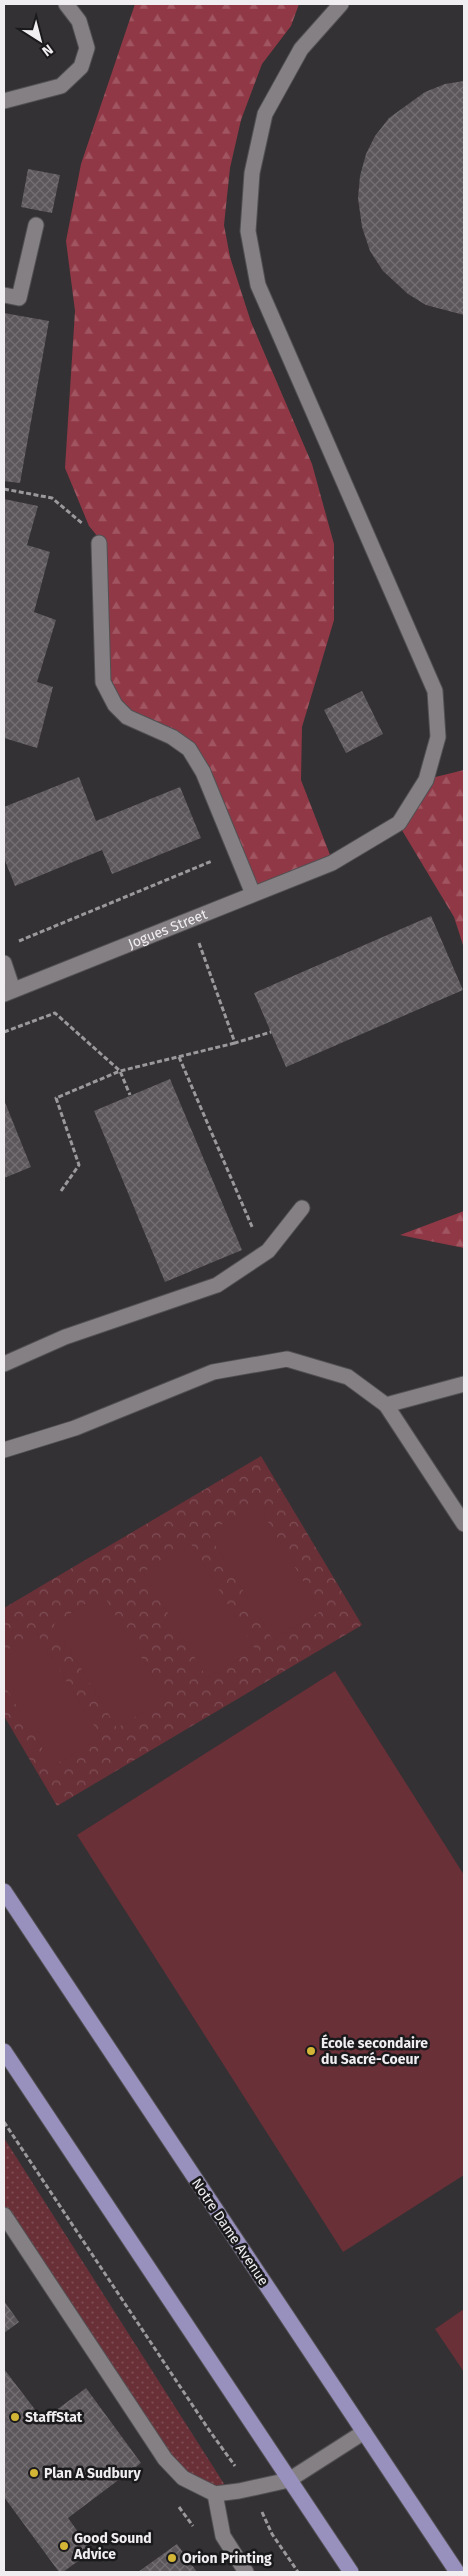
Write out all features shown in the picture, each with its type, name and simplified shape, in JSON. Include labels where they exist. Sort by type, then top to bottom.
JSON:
[{"type":"main road","name":"Notre Dame Avenue","points":[[4,1891],[457,2572]]},
{"type":"main road","points":[[4,2051],[351,2572]]},
{"type":"street","points":[[4,101],[61,86],[81,67],[87,48],[79,21],[66,4]]},
{"type":"street","name":"Jogues Street","points":[[9,992],[332,862],[399,824],[426,780],[438,737],[435,691],[258,285],[248,230],[252,174],[265,114],[301,49],[342,4]]},
{"type":"street","points":[[4,295],[19,298],[36,225]]},
{"type":"street","points":[[98,543],[103,682],[114,705],[127,717],[172,738],[189,750],[203,772],[253,894]]},
{"type":"street","points":[[4,963],[9,992]]},
{"type":"street","points":[[4,1364],[65,1337],[216,1285],[263,1254],[302,1208]]},
{"type":"street","points":[[4,1450],[76,1428],[213,1372],[286,1359],[348,1376],[386,1405],[464,1524]]},
{"type":"street","points":[[386,1405],[464,1384]]},
{"type":"street","points":[[4,2216],[165,2459],[183,2478],[215,2494],[289,2480],[364,2432]]},
{"type":"street","points":[[215,2494],[223,2536],[246,2572]]},
{"type":"path","points":[[4,489],[52,498],[77,518],[98,543]]},
{"type":"path","points":[[13,944],[236,851]]},
{"type":"path","points":[[191,919],[235,1043]]},
{"type":"path","points":[[4,1032],[55,1013],[120,1071],[130,1095]]},
{"type":"path","points":[[61,1191],[79,1165],[56,1098],[120,1071],[235,1043],[271,1032]]},
{"type":"path","points":[[179,1057],[263,1254]]},
{"type":"path","points":[[4,2122],[209,2430],[251,2487],[272,2534],[298,2572]]},
{"type":"green space","points":[[135,4],[299,4],[291,26],[262,64],[241,120],[230,168],[224,225],[230,257],[251,322],[312,464],[334,544],[334,620],[302,727],[301,780],[332,860],[255,890],[193,748],[131,715],[108,680],[103,543],[89,526],[65,468],[75,311],[66,241],[81,164]]},
{"type":"green space","points":[[464,770],[464,948],[454,917],[397,822],[423,780]]},
{"type":"green space","points":[[464,1211],[464,1248],[400,1235]]},
{"type":"green space","points":[[261,1456],[362,1625],[57,1806],[4,1716],[4,1608]]},
{"type":"green space","points":[[257,1503],[321,1611],[273,1640],[208,1533]]},
{"type":"green space","points":[[191,1544],[255,1649],[207,1678],[143,1572]]},
{"type":"green space","points":[[102,1593],[166,1698],[117,1728],[54,1624]]},
{"type":"green space","points":[[36,1632],[101,1737],[53,1766],[4,1685],[4,1652]]},
{"type":"green space","points":[[335,1671],[464,1875],[464,2175],[343,2252],[77,1835]]},
{"type":"green space","points":[[4,2138],[228,2490],[184,2476],[4,2210]]},
{"type":"green space","points":[[464,2309],[464,2372],[435,2329]]},
{"type":"building","points":[[464,81],[464,315],[426,305],[408,294],[383,271],[370,251],[362,227],[358,198],[360,176],[366,154],[375,136],[389,118],[425,92],[445,84]]},
{"type":"building","points":[[28,169],[60,175],[52,213],[21,207]]},
{"type":"building","points":[[4,313],[49,321],[20,483],[4,481]]},
{"type":"building","points":[[4,499],[38,506],[27,545],[50,552],[34,612],[56,620],[37,682],[53,687],[37,748],[4,738]]},
{"type":"building","points":[[362,691],[383,734],[346,753],[324,710]]},
{"type":"building","points":[[79,777],[96,821],[180,787],[201,838],[112,874],[102,850],[15,886],[4,858],[4,807]]},
{"type":"building","points":[[431,916],[463,990],[286,1067],[254,993]]},
{"type":"building","points":[[170,1079],[242,1250],[165,1282],[94,1111]]},
{"type":"building","points":[[4,1100],[31,1167],[4,1178]]},
{"type":"building","points":[[4,2301],[19,2322],[4,2333]]},
{"type":"building","points":[[4,2369],[43,2420],[86,2388],[141,2463],[68,2518],[92,2551],[63,2572],[59,2572],[4,2497]]},
{"type":"building","name":"Orion Printing","points":[[177,2544],[197,2572],[138,2572]]},
{"type":"place","name":"École secondaire du Sacré-Coeur","points":[[311,2051]]},
{"type":"place","name":"StaffStat","points":[[15,2417]]},
{"type":"place","name":"Plan A Sudbury","points":[[34,2473]]},
{"type":"place","name":"Good Sound Advice","points":[[64,2546]]},
{"type":"place","name":"Orion Printing","points":[[172,2558]]}]
